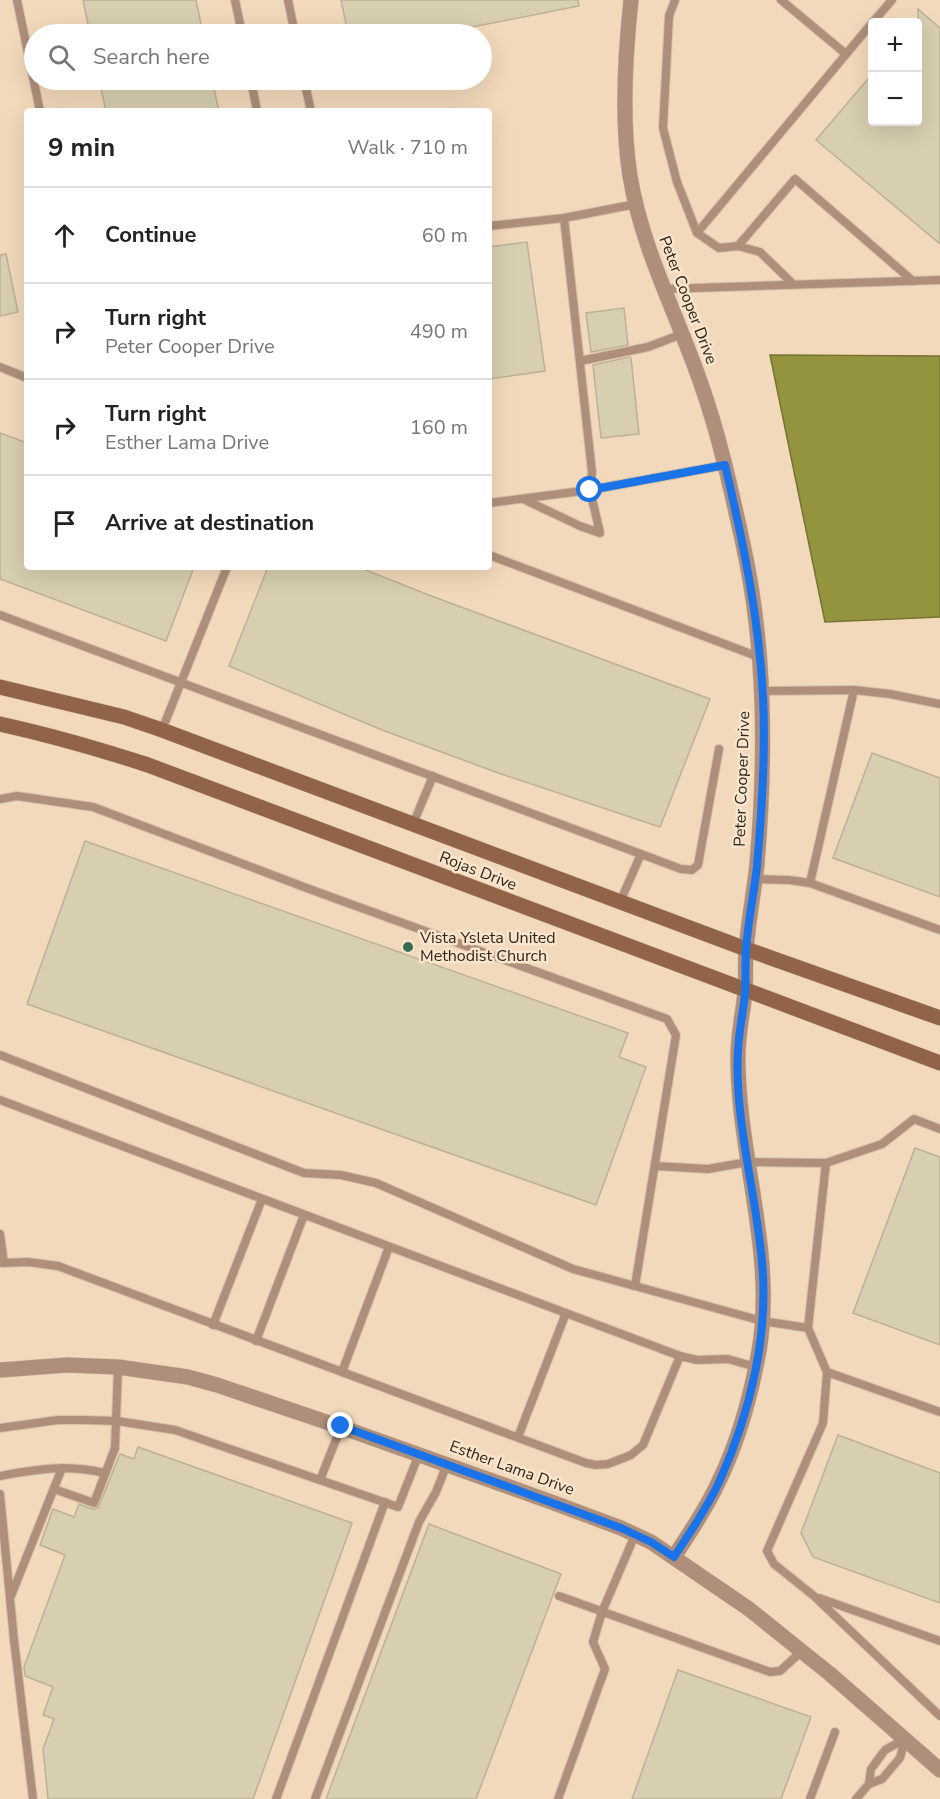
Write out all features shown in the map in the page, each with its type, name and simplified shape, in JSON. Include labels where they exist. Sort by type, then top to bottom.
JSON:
[{"type":"main road","name":"Rojas Drive","points":[[0,687],[123,717],[162,730],[746,950],[940,1018]]},
{"type":"main road","name":"Rojas Drive","points":[[0,724],[148,765],[940,1063]]},
{"type":"street","name":"Peter Cooper Drive","points":[[631,0],[627,38],[626,98],[630,176],[642,230],[702,385],[725,465],[744,549],[755,613],[763,691],[763,773],[738,1050],[738,1095],[762,1263],[760,1347],[736,1440],[719,1481],[698,1520],[674,1557]]},
{"type":"street","name":"Esther Lama Drive","points":[[0,1370],[67,1365],[118,1367],[198,1379],[341,1426],[554,1503],[635,1535],[651,1542],[749,1609],[802,1651],[940,1770]]},
{"type":"lane","points":[[17,0],[24,34]]},
{"type":"lane","points":[[235,0],[240,24]]},
{"type":"lane","points":[[288,0],[293,24]]},
{"type":"lane","points":[[675,0],[669,16],[663,128],[677,182],[697,233],[719,248],[738,246],[760,252],[793,284]]},
{"type":"lane","points":[[781,0],[846,54]]},
{"type":"lane","points":[[877,18],[892,0]]},
{"type":"lane","points":[[697,233],[868,29]]},
{"type":"lane","points":[[36,90],[39,108]]},
{"type":"lane","points":[[253,90],[256,108]]},
{"type":"lane","points":[[306,90],[310,108]]},
{"type":"lane","points":[[738,246],[795,179],[913,281]]},
{"type":"lane","points":[[492,226],[564,218],[636,204]]},
{"type":"lane","points":[[522,498],[580,526],[600,533],[590,490],[592,472],[564,218]]},
{"type":"lane","points":[[664,289],[940,280]]},
{"type":"lane","points":[[580,361],[648,347],[682,334]]},
{"type":"lane","points":[[0,367],[24,377]]},
{"type":"lane","points":[[492,503],[590,490],[725,465]]},
{"type":"lane","points":[[492,556],[759,657]]},
{"type":"lane","points":[[162,730],[226,570]]},
{"type":"lane","points":[[0,615],[681,869],[692,870],[699,865],[719,749]]},
{"type":"lane","points":[[810,883],[854,690]]},
{"type":"lane","points":[[763,691],[854,690],[890,694],[940,704]]},
{"type":"lane","points":[[413,824],[433,776]]},
{"type":"lane","points":[[0,799],[17,796],[93,807],[312,890],[667,1019],[676,1035],[635,1287]]},
{"type":"lane","points":[[620,902],[641,854]]},
{"type":"lane","points":[[755,879],[810,883],[940,930]]},
{"type":"lane","points":[[0,1055],[304,1173],[341,1175],[376,1183],[573,1269],[762,1321],[808,1328]]},
{"type":"lane","points":[[0,1100],[681,1356],[697,1360],[728,1359],[756,1367]]},
{"type":"lane","points":[[655,1166],[708,1169],[748,1162],[826,1163],[882,1144],[914,1119],[940,1129]]},
{"type":"lane","points":[[826,1163],[808,1328],[827,1372],[823,1423],[767,1551],[774,1564],[814,1596],[940,1716]]},
{"type":"lane","points":[[213,1324],[262,1199]]},
{"type":"lane","points":[[256,1341],[304,1215]]},
{"type":"lane","points":[[0,1234],[2,1263],[28,1262],[58,1266],[596,1465],[608,1464],[631,1455],[643,1445],[648,1438],[681,1356]]},
{"type":"lane","points":[[342,1372],[389,1246]]},
{"type":"lane","points":[[518,1437],[566,1313]]},
{"type":"lane","points":[[54,1489],[94,1503],[115,1448],[118,1367]]},
{"type":"lane","points":[[827,1372],[940,1412]]},
{"type":"lane","points":[[0,1428],[58,1420],[117,1421],[175,1430],[398,1507],[419,1454]]},
{"type":"lane","points":[[320,1480],[341,1426]]},
{"type":"lane","points":[[315,1799],[419,1522],[436,1492],[447,1464]]},
{"type":"lane","points":[[0,1476],[31,1470],[62,1468],[84,1468],[105,1473]]},
{"type":"lane","points":[[10,1599],[62,1468]]},
{"type":"lane","points":[[0,1494],[33,1799]]},
{"type":"lane","points":[[276,1799],[385,1502]]},
{"type":"lane","points":[[558,1799],[605,1669],[593,1642],[602,1612],[635,1535]]},
{"type":"lane","points":[[559,1596],[770,1672],[780,1671],[802,1651]]},
{"type":"lane","points":[[814,1596],[940,1641]]},
{"type":"lane","points":[[810,1799],[835,1732]]},
{"type":"lane","points":[[869,1784],[871,1769],[885,1750],[905,1739]]},
{"type":"lane","points":[[856,1799],[869,1784],[882,1779],[900,1758],[905,1739]]},
{"type":"shaded area","points":[[0,0],[940,0],[940,1799],[0,1799]]},
{"type":"shaded area","points":[[770,355],[940,356],[940,617],[825,622]]},
{"type":"building","points":[[83,0],[196,0],[201,24],[88,24]]},
{"type":"building","points":[[341,0],[578,0],[579,6],[488,24],[346,24]]},
{"type":"building","points":[[918,9],[940,28],[940,244],[816,140],[868,79],[868,126],[922,126],[922,18],[918,18]]},
{"type":"building","points":[[101,90],[214,90],[218,108],[105,108]]},
{"type":"building","points":[[527,242],[545,371],[492,379],[492,247]]},
{"type":"building","points":[[6,254],[18,312],[0,316],[0,255]]},
{"type":"building","points":[[624,308],[628,345],[591,352],[586,313]]},
{"type":"building","points":[[631,358],[639,434],[601,438],[593,365]]},
{"type":"building","points":[[0,433],[24,442],[24,570],[193,570],[166,641],[0,579]]},
{"type":"building","points":[[267,570],[366,570],[710,699],[660,827],[501,774],[382,730],[229,666]]},
{"type":"building","points":[[872,753],[940,778],[940,897],[833,858]]},
{"type":"building","points":[[85,841],[628,1033],[619,1057],[646,1067],[596,1205],[27,1004]]},
{"type":"building","points":[[915,1148],[940,1157],[940,1345],[853,1313]]},
{"type":"building","points":[[838,1435],[940,1473],[940,1603],[813,1557],[801,1533]]},
{"type":"building","points":[[138,1447],[352,1523],[253,1799],[48,1799],[43,1749],[54,1719],[43,1715],[53,1687],[25,1676],[24,1667],[65,1555],[40,1545],[53,1509],[74,1517],[79,1504],[92,1509],[98,1508],[120,1454],[134,1459]]},
{"type":"building","points":[[429,1524],[561,1574],[476,1799],[326,1799]]},
{"type":"building","points":[[678,1670],[811,1717],[781,1799],[632,1799]]},
{"type":"place","name":"Vista Ysleta United Methodist Church","points":[[408,947]]},
{"type":"route","points":[[341,1426],[621,1528],[651,1542],[674,1557],[698,1520],[719,1481],[736,1440],[749,1397],[760,1347],[763,1307],[762,1263],[738,1095],[738,1050],[745,990],[746,950],[757,867],[763,773],[763,699],[755,613],[744,549],[725,465],[590,490]]}]
